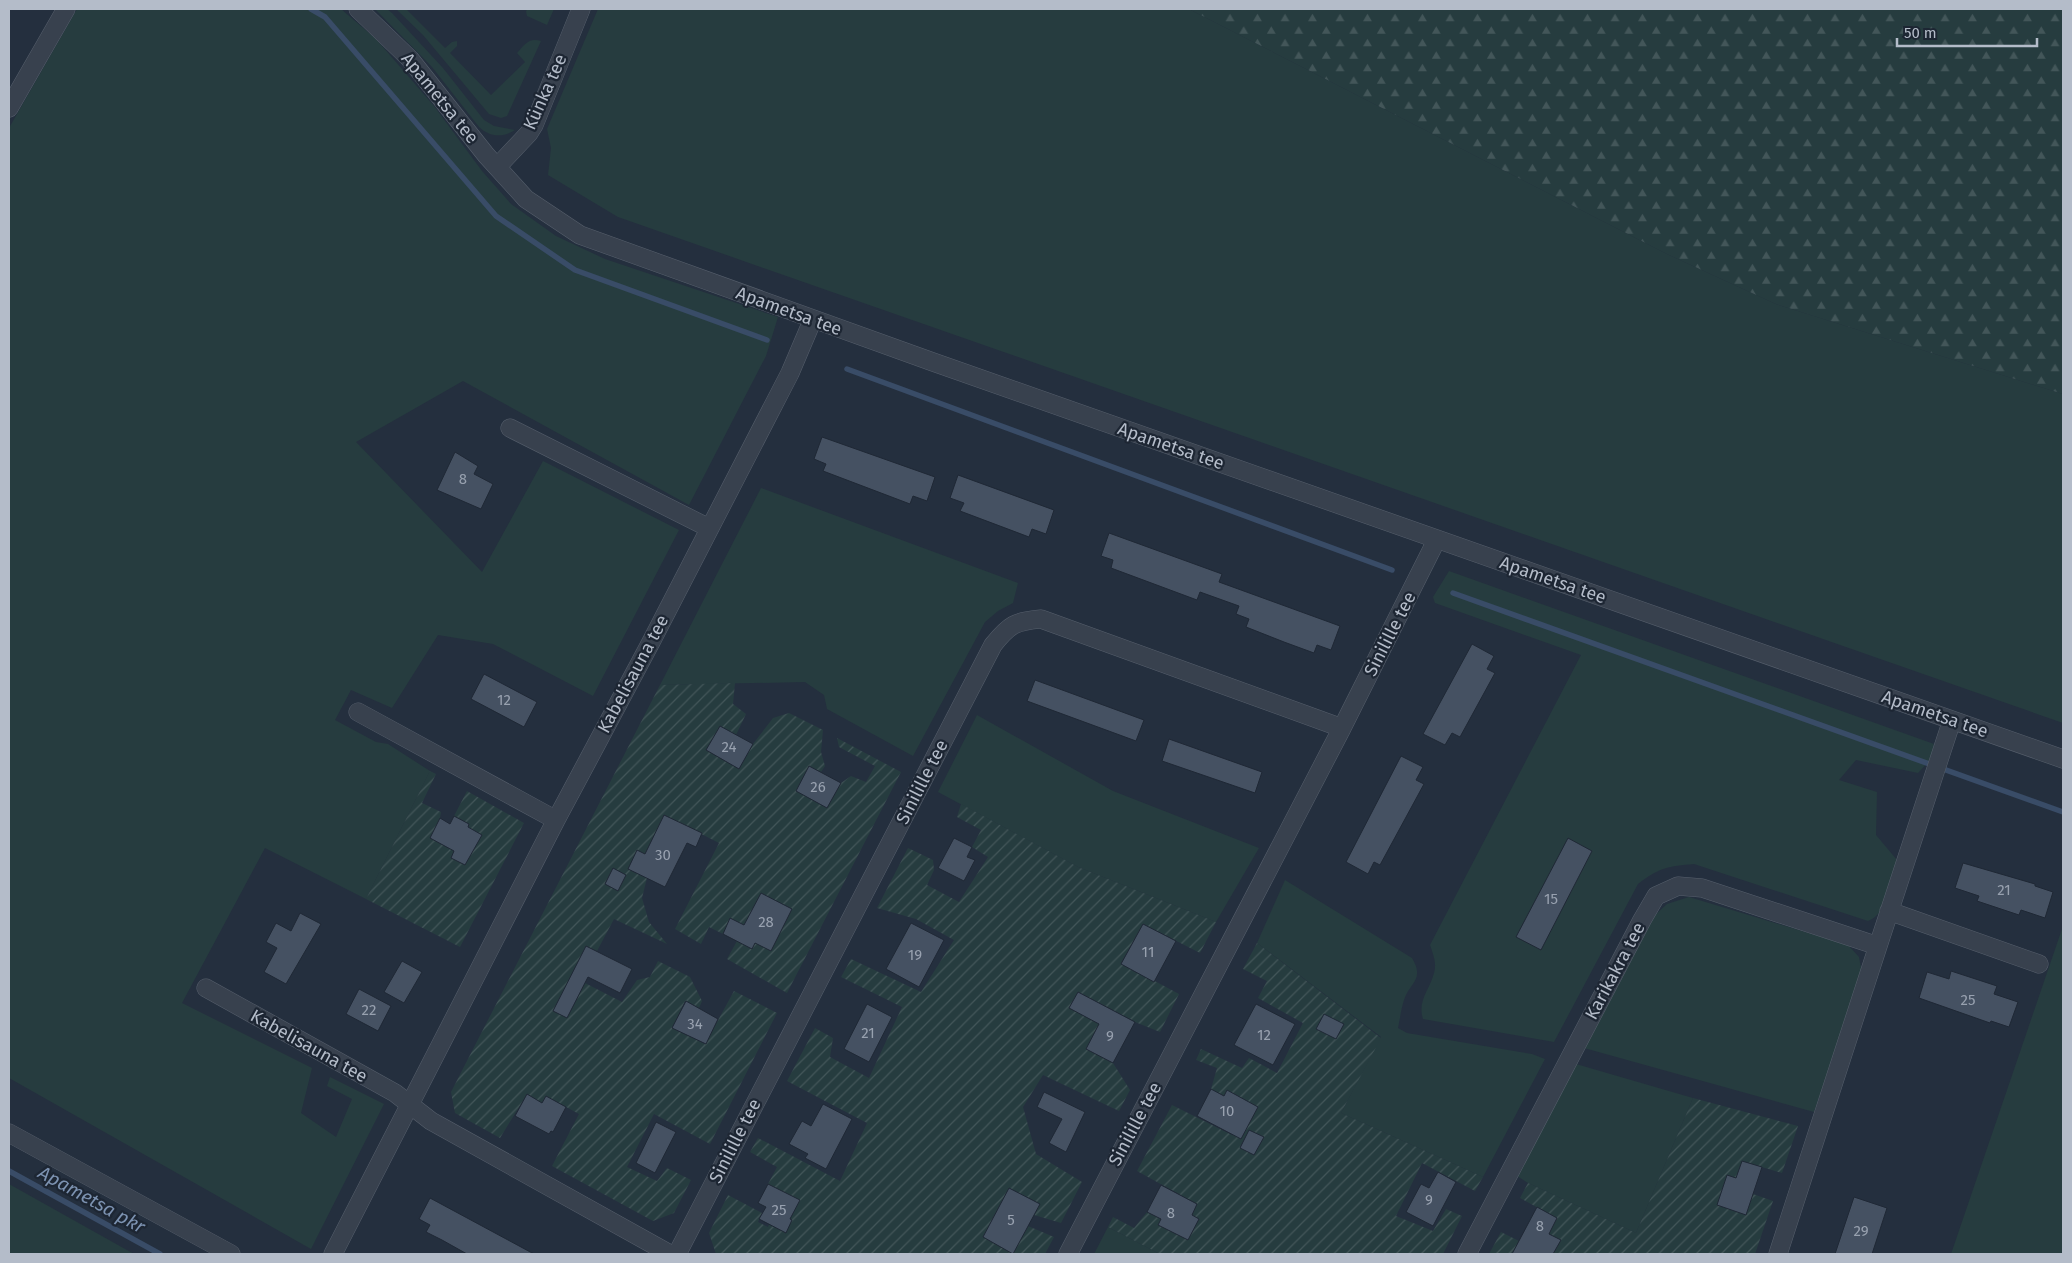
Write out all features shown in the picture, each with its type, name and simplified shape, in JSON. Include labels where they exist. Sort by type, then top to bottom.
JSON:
[{"type":"street","points":[[9,108],[66,9]]},
{"type":"street","name":"Apametsa tee","points":[[358,9],[410,59],[497,168],[526,199],[580,235],[813,319],[2063,759]]},
{"type":"street","name":"Künka tee","points":[[497,168],[534,125],[581,9]]},
{"type":"street","name":"Kabelisauna tee","points":[[334,1254],[556,820],[651,642],[708,528],[790,373],[813,319]]},
{"type":"street","points":[[510,428],[708,528]]},
{"type":"street","name":"Sinilille tee","points":[[1068,1254],[1342,728],[1437,539]]},
{"type":"street","name":"Sinilille tee","points":[[677,1254],[993,644],[1006,628],[1024,620],[1041,619],[1342,728]]},
{"type":"street","points":[[358,712],[556,820]]},
{"type":"street","points":[[1778,1254],[1952,720]]},
{"type":"street","name":"Karikakra tee","points":[[1467,1254],[1575,1046],[1656,896],[1678,886],[1702,888],[1878,946]]},
{"type":"street","points":[[1889,911],[2040,964]]},
{"type":"street","name":"Kabelisauna tee","points":[[206,988],[395,1093],[411,1105]]},
{"type":"street","points":[[411,1105],[430,1121],[670,1254]]},
{"type":"street","points":[[9,1133],[231,1254]]},
{"type":"green space","points":[[77,9],[341,9],[376,39],[434,106],[482,171],[511,204],[556,236],[605,259],[778,317],[766,356],[689,505],[463,381],[356,442],[482,572],[543,461],[679,530],[593,696],[493,644],[438,635],[392,708],[351,690],[335,720],[376,742],[388,744],[430,771],[366,899],[265,848],[182,1003],[312,1068],[301,1113],[336,1137],[352,1099],[327,1086],[330,1077],[384,1104],[311,1249],[9,1078],[9,128]]},
{"type":"green space","points":[[375,9],[387,9],[392,13],[443,68],[484,120],[494,126],[515,130],[496,135],[487,133],[479,127],[432,67]]},
{"type":"green space","points":[[396,9],[406,9],[445,48],[452,42],[457,41],[457,46],[450,53],[491,95],[525,62],[517,53],[522,47],[527,42],[533,40],[541,41],[507,116],[501,118],[489,114],[423,35]]},
{"type":"green space","points":[[528,9],[554,9],[547,25],[527,16],[526,11]]},
{"type":"green space","points":[[598,9],[1189,9],[1667,254],[1776,304],[2063,394],[2063,723],[618,217],[548,175],[551,148],[547,129]]},
{"type":"green space","points":[[1189,9],[2063,9],[2063,394],[1776,304],[1667,254]]},
{"type":"green space","points":[[761,488],[1018,583],[1013,603],[998,611],[985,622],[913,756],[827,709],[824,695],[805,682],[660,685]]},
{"type":"green space","points":[[1449,571],[1934,744],[1931,759],[1918,773],[1856,760],[1839,780],[1877,792],[1876,835],[1897,860],[1888,895],[1881,911],[1868,921],[1694,864],[1671,867],[1652,874],[1638,884],[1554,1042],[1423,1019],[1423,1001],[1435,969],[1430,945],[1581,655],[1435,603],[1433,597]]},
{"type":"green space","points":[[735,683],[733,704],[746,714],[736,735],[720,726],[706,750],[739,769],[753,744],[773,718],[789,713],[823,730],[821,752],[825,766],[821,772],[809,766],[796,791],[827,808],[841,783],[851,776],[866,782],[875,766],[839,747],[837,738],[901,772],[787,993],[727,959],[737,941],[752,949],[755,943],[771,951],[792,909],[761,893],[744,925],[730,918],[723,934],[709,927],[701,944],[675,929],[719,843],[664,815],[654,859],[637,850],[628,869],[647,878],[642,898],[649,922],[667,944],[614,919],[597,951],[586,946],[553,1011],[567,1018],[585,983],[622,1002],[637,980],[650,977],[658,961],[690,977],[702,1001],[699,1008],[685,1001],[672,1028],[705,1044],[734,991],[777,1013],[710,1144],[654,1114],[627,1167],[657,1181],[667,1168],[691,1180],[674,1213],[653,1221],[552,1166],[579,1114],[546,1096],[542,1103],[527,1094],[500,1138],[455,1113],[451,1092],[660,685]],"holes":[[[613,868],[626,875],[618,891],[605,883]]]},
{"type":"green space","points":[[977,715],[1113,791],[1259,848],[1216,922],[1078,867],[938,792]]},
{"type":"green space","points":[[430,771],[436,774],[422,803],[441,812],[430,838],[454,851],[451,858],[465,865],[481,835],[468,827],[469,824],[454,816],[467,791],[524,823],[460,947],[366,899]]},
{"type":"green space","points":[[961,804],[1078,867],[1216,922],[1200,953],[1143,924],[1121,963],[1179,994],[1160,1032],[1135,1022],[1078,992],[1069,1008],[1099,1024],[1086,1049],[1113,1063],[1130,1090],[1119,1111],[1043,1075],[1023,1107],[1036,1154],[1082,1182],[1061,1223],[1034,1215],[1039,1204],[1009,1188],[983,1237],[1013,1253],[1028,1226],[1054,1237],[1045,1254],[716,1254],[709,1233],[728,1195],[762,1213],[758,1222],[768,1227],[769,1224],[786,1232],[792,1220],[790,1219],[799,1200],[768,1184],[777,1167],[750,1152],[758,1138],[840,1181],[867,1123],[787,1081],[815,1028],[833,1038],[830,1057],[869,1078],[902,1007],[841,977],[851,959],[921,992],[954,940],[916,919],[877,908],[908,848],[933,860],[934,870],[927,885],[959,902],[988,857],[972,847],[981,830],[957,817]]},
{"type":"green space","points":[[1285,880],[1412,958],[1416,965],[1417,976],[1404,1000],[1398,1028],[1407,1033],[1532,1054],[1545,1059],[1483,1177],[1341,1113],[1381,1037],[1257,943]]},
{"type":"green space","points":[[1689,897],[1848,945],[1859,957],[1862,973],[1814,1112],[1584,1048],[1653,917],[1667,904]]},
{"type":"green space","points":[[2063,926],[2063,1254],[1951,1254]]},
{"type":"green space","points":[[1257,943],[1381,1038],[1341,1113],[1483,1177],[1475,1191],[1422,1163],[1396,1216],[1433,1231],[1446,1209],[1462,1216],[1443,1254],[1160,1254],[1108,1227],[1113,1217],[1134,1228],[1147,1212],[1161,1219],[1159,1225],[1188,1240],[1199,1219],[1192,1215],[1197,1204],[1137,1171],[1172,1105],[1232,1135],[1239,1122],[1258,1107],[1227,1090],[1224,1096],[1211,1089],[1217,1068],[1196,1060],[1201,1049],[1242,1068],[1249,1058],[1277,1073],[1303,1023],[1258,998],[1267,981],[1243,969]],"holes":[[[1249,1130],[1263,1137],[1254,1155],[1240,1147]]]},
{"type":"green space","points":[[1576,1064],[1693,1098],[1636,1233],[1528,1183],[1517,1176]]},
{"type":"green space","points":[[1693,1098],[1798,1126],[1782,1173],[1742,1161],[1736,1178],[1728,1175],[1753,1194],[1773,1201],[1755,1254],[1550,1254],[1552,1250],[1555,1251],[1560,1240],[1549,1234],[1557,1218],[1520,1198],[1528,1183],[1636,1233]]},
{"type":"green space","points":[[9,1184],[134,1254],[9,1254]]},
{"type":"green space","points":[[1108,1227],[1160,1254],[1094,1254]]},
{"type":"green space","points":[[1501,1232],[1519,1241],[1512,1254],[1489,1254]]},
{"type":"building","points":[[822,437],[935,477],[927,501],[913,496],[910,504],[823,471],[826,464],[814,459]]},
{"type":"building","points":[[455,452],[478,466],[474,474],[493,484],[481,509],[437,490]]},
{"type":"building","points":[[958,475],[1054,510],[1046,534],[1032,529],[1029,537],[960,511],[964,503],[950,498]]},
{"type":"building","points":[[1109,533],[1222,574],[1219,582],[1340,626],[1331,650],[1317,645],[1314,653],[1246,627],[1249,619],[1236,614],[1239,606],[1200,592],[1197,600],[1111,568],[1113,560],[1101,556]]},
{"type":"building","points":[[1472,644],[1494,656],[1487,669],[1495,673],[1460,737],[1452,733],[1445,745],[1423,734]]},
{"type":"building","points":[[484,674],[537,702],[524,727],[471,699]]},
{"type":"building","points":[[1035,680],[1144,720],[1136,741],[1027,701]]},
{"type":"building","points":[[720,726],[753,744],[739,769],[706,750]]},
{"type":"building","points":[[1169,739],[1262,772],[1255,793],[1162,761]]},
{"type":"building","points":[[1401,756],[1423,767],[1416,780],[1424,784],[1380,865],[1374,862],[1368,874],[1346,862]]},
{"type":"building","points":[[809,766],[841,783],[827,808],[796,791]]},
{"type":"building","points":[[664,815],[702,833],[696,847],[687,843],[665,887],[628,869],[637,850],[645,854]]},
{"type":"building","points":[[454,816],[469,824],[468,827],[482,835],[465,865],[451,858],[454,851],[430,838],[440,818],[450,824]]},
{"type":"building","points":[[954,838],[972,847],[967,857],[975,860],[964,881],[938,868]]},
{"type":"building","points":[[1568,838],[1592,851],[1541,950],[1516,937]]},
{"type":"building","points":[[1963,863],[2035,884],[2035,886],[2053,892],[2045,918],[2021,910],[2019,915],[1977,901],[1979,896],[1955,888]]},
{"type":"building","points":[[613,868],[626,875],[618,891],[605,884]]},
{"type":"building","points":[[761,893],[792,909],[771,951],[755,943],[752,949],[723,934],[730,918],[744,925]]},
{"type":"building","points":[[300,913],[321,924],[286,984],[264,972],[277,948],[266,942],[276,923],[291,931]]},
{"type":"building","points":[[911,923],[944,940],[919,987],[886,969]]},
{"type":"building","points":[[1143,924],[1176,941],[1154,982],[1121,964]]},
{"type":"building","points":[[586,946],[632,969],[620,993],[588,977],[567,1018],[553,1011]]},
{"type":"building","points":[[402,961],[422,972],[404,1003],[384,992]]},
{"type":"building","points":[[1951,971],[1997,986],[1994,994],[2018,1002],[2009,1027],[1991,1021],[1990,1023],[1919,998],[1927,972],[1949,979]]},
{"type":"building","points":[[359,989],[391,1006],[378,1031],[346,1014]]},
{"type":"building","points":[[1078,992],[1135,1022],[1113,1063],[1086,1049],[1099,1024],[1069,1008]]},
{"type":"building","points":[[686,1001],[718,1019],[706,1044],[672,1028]]},
{"type":"building","points":[[867,1004],[892,1017],[869,1062],[844,1049]]},
{"type":"building","points":[[1256,1004],[1295,1024],[1273,1065],[1234,1045]]},
{"type":"building","points":[[1324,1014],[1344,1024],[1336,1039],[1316,1029]]},
{"type":"building","points":[[1211,1089],[1224,1096],[1227,1090],[1258,1107],[1241,1139],[1197,1116]]},
{"type":"building","points":[[1044,1092],[1085,1112],[1066,1152],[1049,1143],[1062,1119],[1037,1107]]},
{"type":"building","points":[[527,1094],[542,1103],[546,1096],[566,1107],[553,1132],[551,1131],[549,1134],[515,1116]]},
{"type":"building","points":[[823,1104],[852,1119],[826,1169],[805,1158],[808,1154],[789,1144],[802,1121],[811,1126]]},
{"type":"building","points":[[656,1122],[676,1132],[655,1173],[636,1163]]},
{"type":"building","points":[[1249,1130],[1264,1137],[1254,1155],[1240,1148]]},
{"type":"building","points":[[1742,1161],[1762,1167],[1746,1215],[1717,1205],[1727,1175],[1736,1178]]},
{"type":"building","points":[[1438,1172],[1456,1182],[1433,1226],[1406,1212],[1421,1184],[1429,1188]]},
{"type":"building","points":[[768,1184],[800,1200],[790,1219],[792,1220],[786,1233],[759,1219],[766,1207],[758,1203]]},
{"type":"building","points":[[1161,1185],[1197,1204],[1192,1215],[1199,1219],[1188,1240],[1158,1225],[1161,1219],[1147,1212]]},
{"type":"building","points":[[1009,1188],[1040,1204],[1013,1254],[983,1237]]},
{"type":"building","points":[[1854,1197],[1887,1208],[1872,1254],[1835,1254]]},
{"type":"building","points":[[430,1198],[534,1254],[467,1254],[426,1232],[430,1225],[419,1219]]},
{"type":"building","points":[[1537,1207],[1557,1218],[1549,1234],[1561,1240],[1553,1254],[1512,1254]]},
{"type":"waterway","points":[[311,9],[325,17],[496,216],[575,270],[767,340]]},
{"type":"waterway","points":[[847,369],[1392,570]]},
{"type":"waterway","points":[[1453,593],[2063,812]]},
{"type":"waterway","name":"Apametsa pkr","points":[[9,1171],[160,1254]]}]
